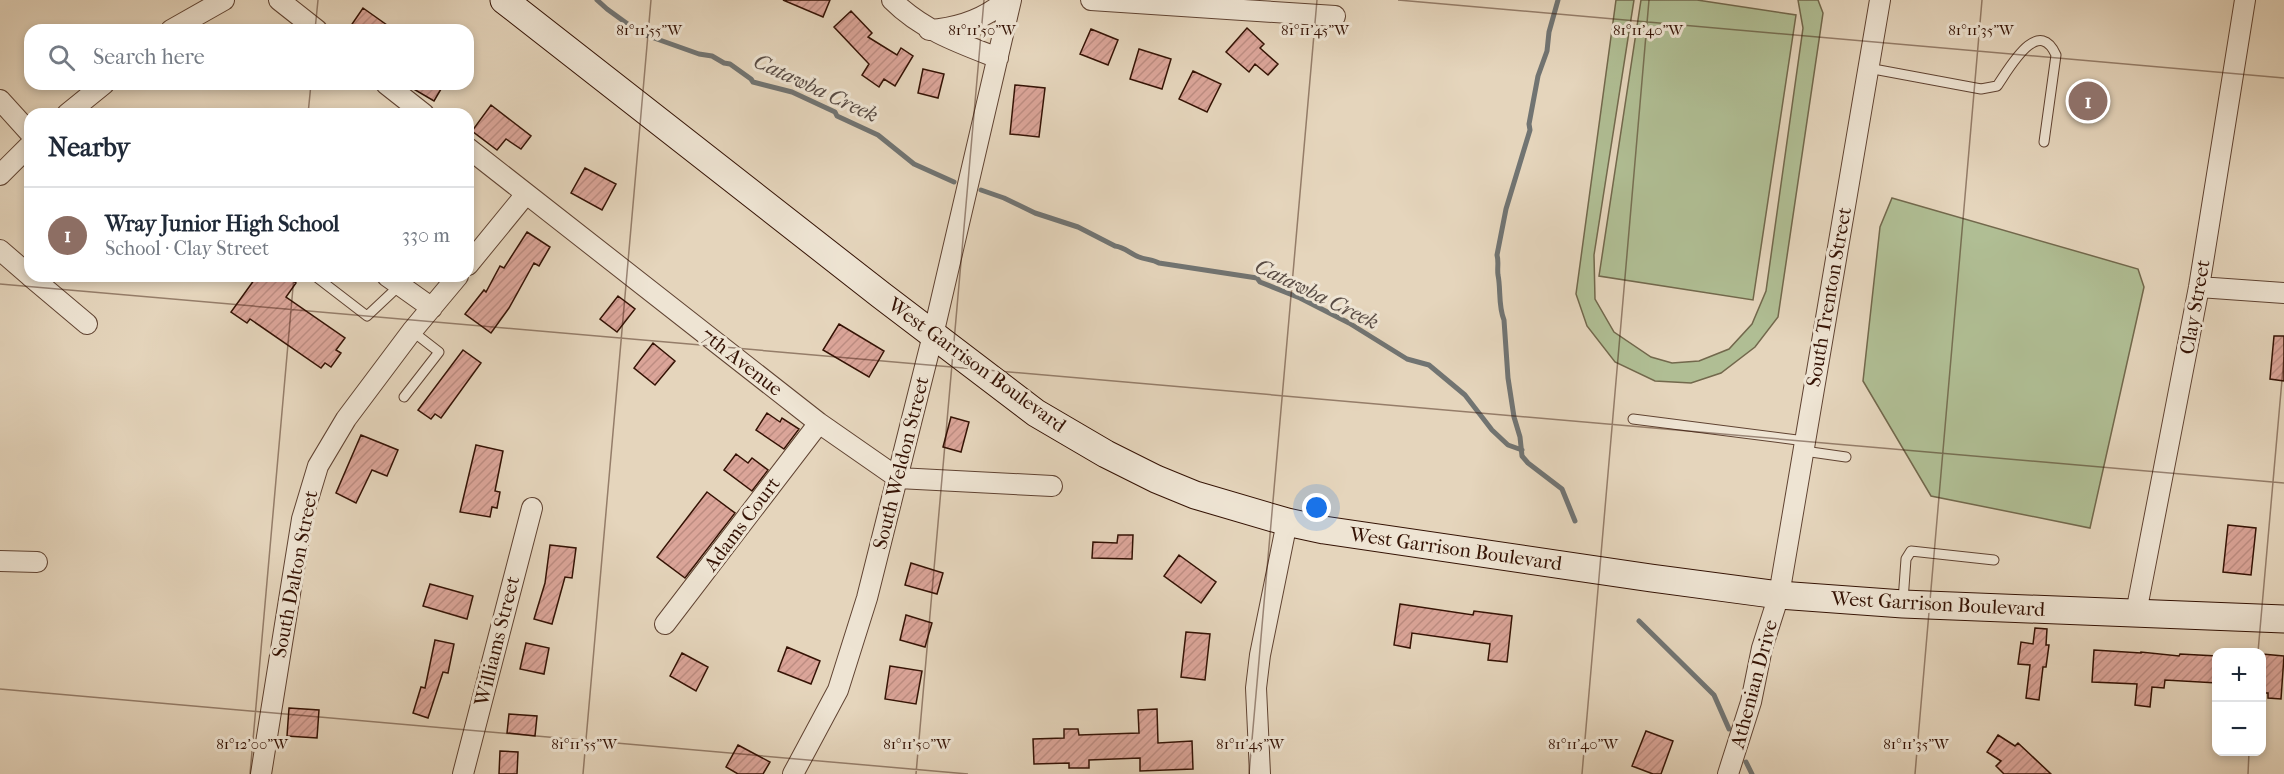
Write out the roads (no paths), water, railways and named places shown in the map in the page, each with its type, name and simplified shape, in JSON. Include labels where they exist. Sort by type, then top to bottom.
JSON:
[{"type":"main road","name":"West Garrison Boulevard","points":[[504,0],[1036,413],[1106,454],[1195,495],[1287,522],[1651,578],[1779,595],[1903,604],[2284,619]]},
{"type":"street","points":[[182,24],[224,0]]},
{"type":"street","points":[[279,0],[309,24]]},
{"type":"street","points":[[892,0],[915,21],[929,30],[998,58]]},
{"type":"street","points":[[929,30],[953,27],[971,21],[991,12],[1006,0]]},
{"type":"street","name":"South Weldon Street","points":[[793,774],[838,690],[867,598],[933,335],[1011,0]]},
{"type":"street","points":[[1091,0],[1335,16]]},
{"type":"street","name":"South Trenton Street","points":[[1779,595],[1880,0]]},
{"type":"street","name":"Clay Street","points":[[2136,613],[2199,287],[2246,0]]},
{"type":"street","points":[[74,108],[97,90]]},
{"type":"street","points":[[394,90],[416,108]]},
{"type":"street","points":[[0,100],[24,126]]},
{"type":"street","points":[[0,175],[24,151]]},
{"type":"street","name":"7th Avenue","points":[[474,153],[819,423],[898,478]]},
{"type":"street","points":[[474,257],[526,194]]},
{"type":"street","points":[[0,250],[24,271]]},
{"type":"street","points":[[37,282],[87,324]]},
{"type":"street","points":[[397,282],[432,308]]},
{"type":"street","name":"South Dalton Street","points":[[261,774],[302,519],[318,466],[346,419],[412,331],[454,282]]},
{"type":"street","points":[[2199,287],[2284,293]]},
{"type":"street","name":"Adams Court","points":[[665,624],[819,423]]},
{"type":"street","points":[[898,478],[1052,486]]},
{"type":"street","name":"Williams Street","points":[[463,774],[532,508]]},
{"type":"street","points":[[1260,774],[1256,688],[1260,655],[1287,522]]},
{"type":"street","points":[[0,561],[37,562]]},
{"type":"street","name":"Athenian Drive","points":[[1728,774],[1751,702],[1762,648],[1779,595]]},
{"type":"lane","points":[[1868,68],[1981,89],[1997,86],[2018,55],[2031,42],[2044,41],[2051,45],[2056,55],[2044,142]]},
{"type":"lane","points":[[323,282],[367,316],[392,282]]},
{"type":"lane","points":[[404,397],[439,352],[412,331]]},
{"type":"lane","points":[[1633,419],[1804,446],[1846,457]]},
{"type":"lane","points":[[1903,604],[1906,559],[1911,550],[1994,560]]},
{"type":"waterway","name":"Catawba Creek","points":[[597,0],[640,33],[699,54],[712,56],[730,64],[753,82],[792,92],[835,112],[837,116],[878,135],[914,164],[954,182]]},
{"type":"waterway","points":[[1558,0],[1549,32],[1547,51],[1538,76],[1529,124],[1530,130],[1506,209],[1497,255],[1508,378],[1522,456],[1562,489],[1575,521]]},
{"type":"waterway","name":"Catawba Creek","points":[[981,190],[1035,213],[1078,227],[1136,256],[1159,263],[1257,278],[1260,282],[1300,298],[1349,323],[1407,359],[1429,365],[1465,395],[1492,430],[1508,445],[1522,450]]},
{"type":"waterway","name":"Catawba Creek","points":[[1639,621],[1714,695],[1729,729]]},
{"type":"waterway","name":"Catawba Creek","points":[[1746,762],[1752,774]]},
{"type":"place","name":"Wray Junior High School","points":[[2088,101]]}]
